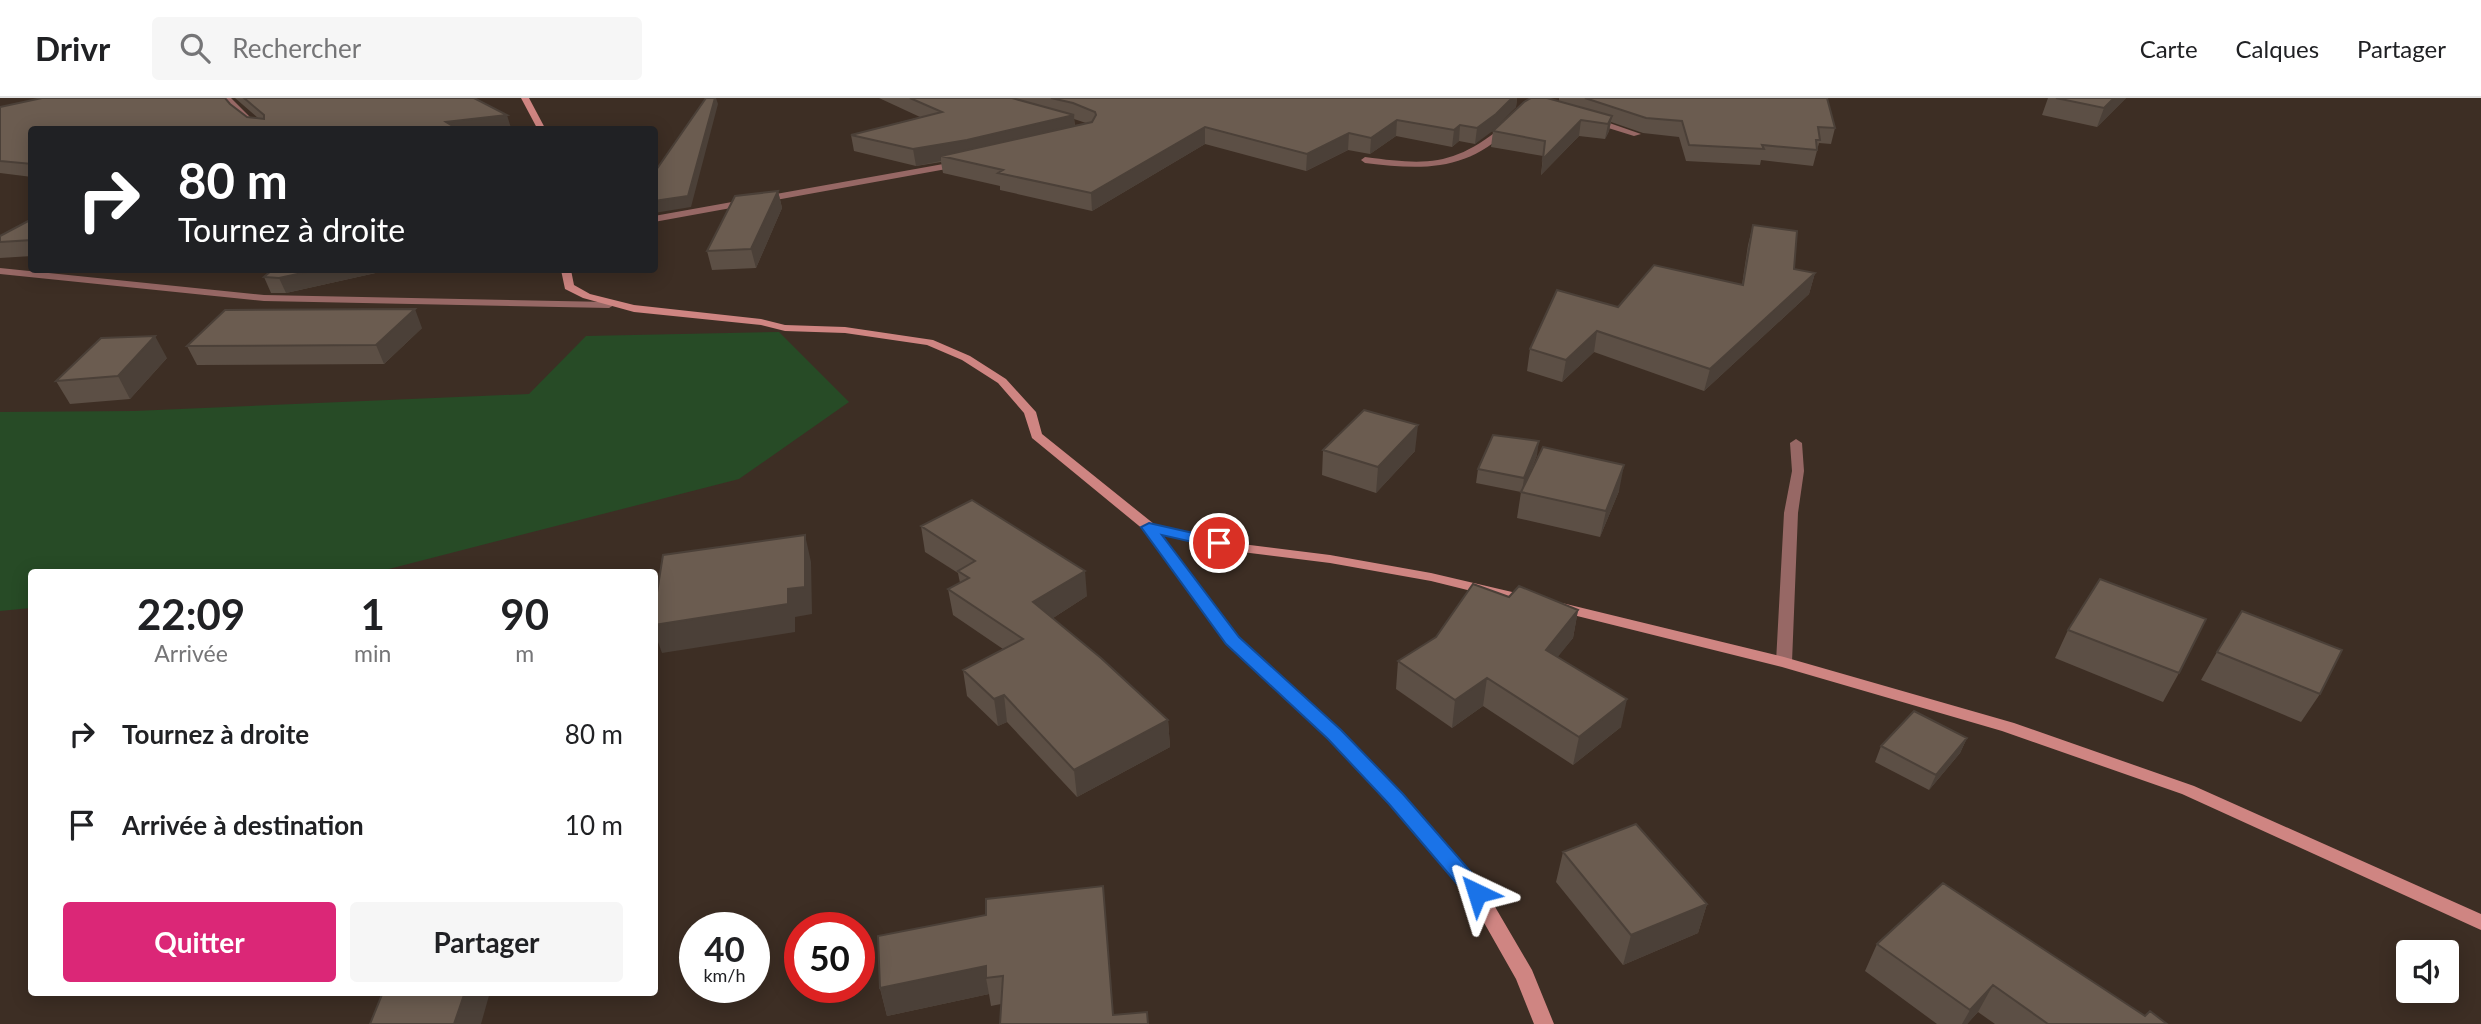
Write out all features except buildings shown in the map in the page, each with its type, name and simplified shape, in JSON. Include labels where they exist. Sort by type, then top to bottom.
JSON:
[{"type":"main road","points":[[525,98],[540,126]]},
{"type":"main road","points":[[567,273],[569,287],[582,297],[609,305],[761,322],[785,328],[845,330],[929,342],[966,358],[1002,381],[1030,412],[1036,435],[1149,527],[1233,640],[1335,735],[1396,799],[1477,893],[1525,976],[1544,1024]]},
{"type":"main road","points":[[1149,527],[1242,548],[1330,559],[1431,577],[1784,662],[2008,727],[2188,790],[2481,922]]},
{"type":"street","points":[[227,98],[258,126]]},
{"type":"street","points":[[1577,116],[1637,134]]},
{"type":"street","points":[[1365,160],[1407,166],[1447,163],[1489,143],[1512,122]]},
{"type":"street","points":[[658,218],[970,162]]},
{"type":"street","points":[[0,271],[264,298],[609,305]]},
{"type":"street","points":[[1784,662],[1791,513],[1798,471],[1796,443]]},
{"type":"green space","points":[[779,332],[849,402],[739,479],[389,569],[28,569],[28,608],[0,611],[0,412],[134,411],[529,394],[586,336]]},
{"type":"route","points":[[1219,543],[1149,527],[1233,640],[1335,735],[1396,799],[1477,893]]}]
